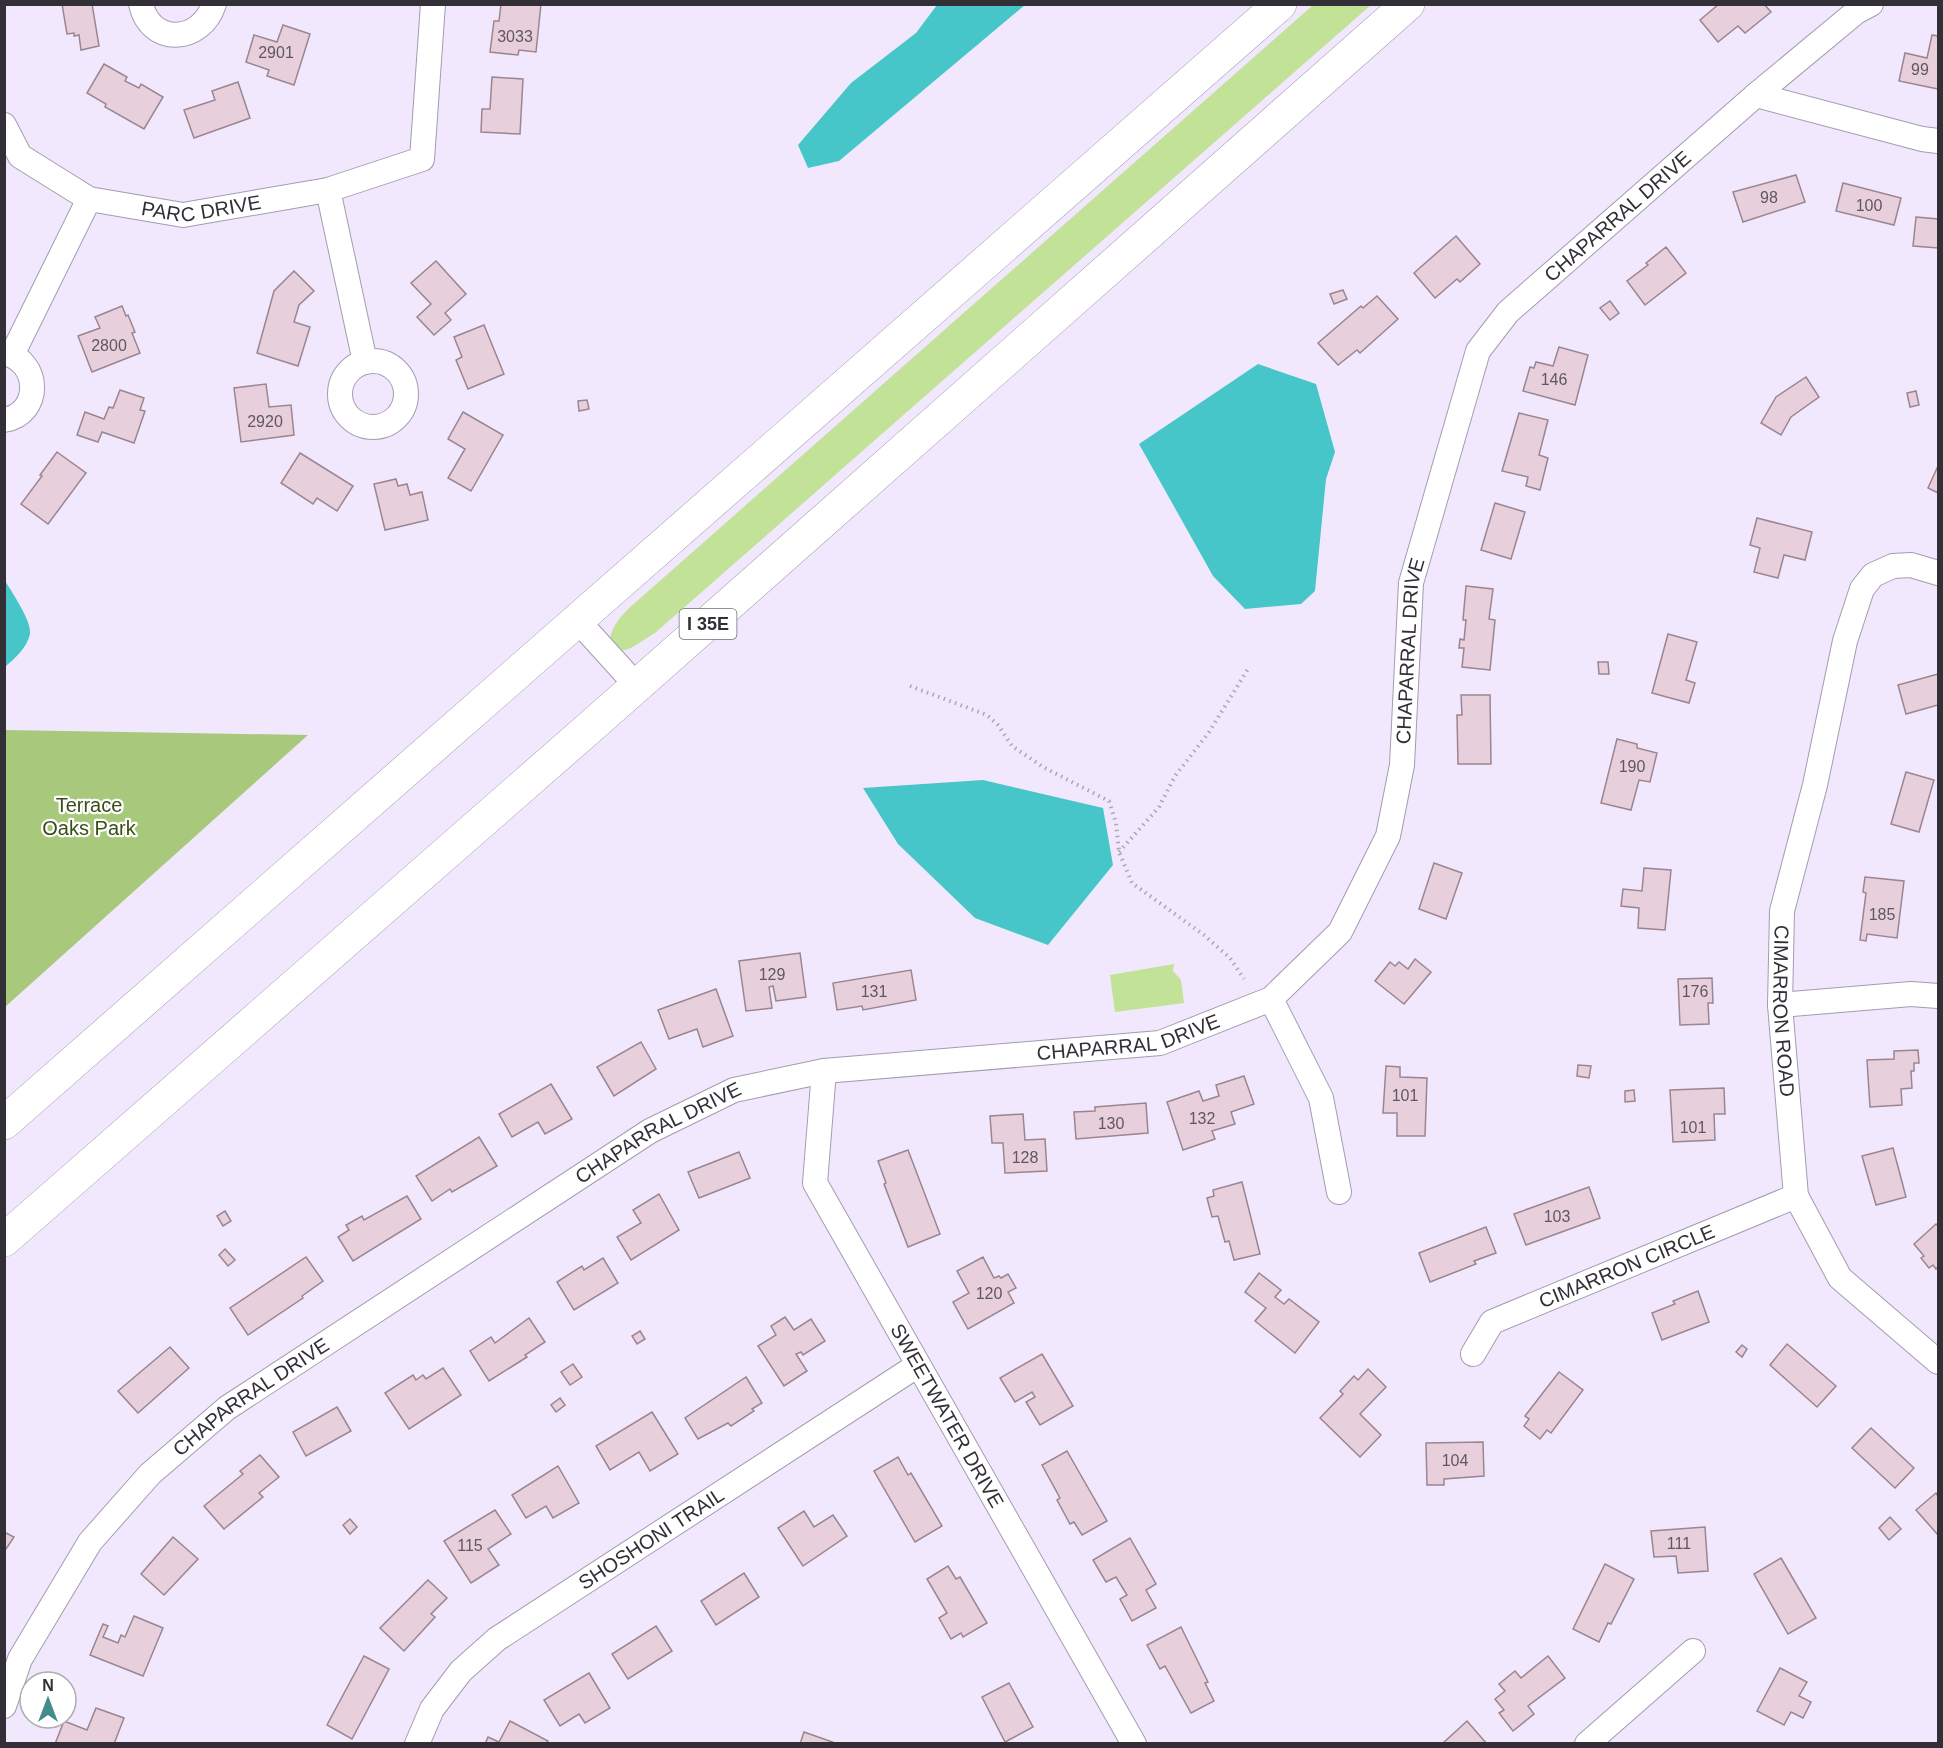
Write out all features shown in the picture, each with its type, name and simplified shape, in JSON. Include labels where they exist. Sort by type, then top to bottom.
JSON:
[{"type":"highway","points":[[4,1124],[579,622],[1280,4]]},
{"type":"highway","name":"I 35E","points":[[4,1240],[638,686],[1408,4]]},
{"type":"street","points":[[141,4],[148,21],[159,30],[173,35],[188,34],[201,27],[210,16],[214,4]]},
{"type":"street","name":"PARC DRIVE","points":[[4,125],[20,156],[89,198],[183,215],[328,190],[422,159],[433,4]]},
{"type":"street","name":"CHAPARRAL DRIVE","points":[[4,1706],[20,1659],[90,1542],[150,1474],[228,1408],[650,1131],[734,1090],[824,1071],[1160,1043],[1271,999],[1340,932],[1388,836],[1402,765],[1411,584],[1478,351],[1508,312],[1756,95],[1856,12],[1871,4]]},
{"type":"street","points":[[1756,95],[1922,139],[1938,141]]},
{"type":"street","points":[[328,190],[365,362]]},
{"type":"street","points":[[4,420],[12,419],[23,411],[31,400],[34,387],[31,374],[24,363],[8,354],[89,198]]},
{"type":"street","name":"CIMARRON ROAD","points":[[1938,573],[1911,565],[1893,566],[1874,575],[1862,589],[1845,641],[1815,785],[1782,911],[1780,1005],[1796,1196],[1840,1278],[1938,1362]]},
{"type":"street","points":[[579,622],[638,686]]},
{"type":"street","points":[[1780,1005],[1911,994],[1938,996]]},
{"type":"street","points":[[1271,999],[1321,1098],[1339,1192]]},
{"type":"street","name":"SWEETWATER DRIVE","points":[[824,1071],[815,1183],[1134,1743]]},
{"type":"street","name":"CIMARRON CIRCLE","points":[[1473,1354],[1492,1322],[1796,1196]]},
{"type":"street","name":"SHOSHONI TRAIL","points":[[417,1743],[432,1709],[461,1671],[497,1639],[918,1365]]},
{"type":"street","points":[[1587,1743],[1693,1651]]},
{"type":"path","points":[[1119,852],[1159,807],[1175,776],[1209,732],[1248,669]]},
{"type":"path","points":[[910,686],[987,714],[998,725],[1012,746],[1043,767],[1109,801],[1116,822],[1119,852],[1132,883],[1204,935],[1230,958],[1244,979]]},
{"type":"shaded area","points":[[937,5],[1025,5],[839,161],[808,168],[798,145],[851,83],[916,33]]},
{"type":"shaded area","points":[[1313,5],[1371,5],[655,633],[631,648],[618,652],[609,642],[616,624],[628,609]]},
{"type":"shaded area","points":[[1258,364],[1316,384],[1335,452],[1326,479],[1315,591],[1301,604],[1245,609],[1213,576],[1139,444]]},
{"type":"shaded area","points":[[4,579],[30,628],[30,634],[23,648],[5,667]]},
{"type":"shaded area","points":[[983,780],[1103,808],[1113,865],[1048,945],[975,918],[898,844],[863,788]]},
{"type":"shaded area","points":[[1174,964],[1173,971],[1181,980],[1184,1003],[1115,1012],[1110,975]]},
{"type":"green space","name":"Terrace Oaks Park","points":[[5,730],[308,735],[5,1007]]},
{"type":"building","points":[[62,4],[92,4],[99,46],[81,50],[79,35],[67,34]]},
{"type":"building","points":[[501,4],[541,4],[536,52],[519,50],[518,55],[490,52],[494,21],[499,21]]},
{"type":"building","points":[[1719,4],[1764,4],[1771,12],[1745,33],[1738,26],[1718,42],[1700,20]]},
{"type":"building","points":[[283,25],[310,34],[294,85],[267,76],[269,70],[246,62],[254,35],[277,42]]},
{"type":"building","points":[[1932,35],[1938,36],[1938,89],[1899,81],[1905,53],[1927,58]]},
{"type":"building","points":[[104,64],[127,77],[125,81],[139,88],[141,84],[163,97],[144,129],[105,107],[106,104],[87,93]]},
{"type":"building","points":[[492,77],[523,79],[520,134],[481,132],[482,109],[490,109]]},
{"type":"building","points":[[238,82],[250,118],[194,138],[184,110],[215,100],[212,91]]},
{"type":"building","points":[[1796,175],[1805,202],[1743,222],[1733,192]]},
{"type":"building","points":[[1843,183],[1901,198],[1894,225],[1836,211]]},
{"type":"building","points":[[1916,217],[1938,219],[1938,248],[1913,246]]},
{"type":"building","points":[[1456,236],[1480,264],[1460,282],[1457,279],[1435,298],[1414,273]]},
{"type":"building","points":[[1666,247],[1686,273],[1645,305],[1627,281]]},
{"type":"building","points":[[436,261],[466,294],[445,313],[451,320],[434,335],[417,317],[431,304],[411,283]]},
{"type":"building","points":[[294,271],[314,291],[299,305],[294,322],[310,327],[298,366],[257,353],[274,291]]},
{"type":"building","points":[[1343,290],[1347,299],[1334,304],[1330,294]]},
{"type":"building","points":[[1377,296],[1398,319],[1360,353],[1357,350],[1338,365],[1318,343],[1361,306],[1363,308]]},
{"type":"building","points":[[1610,301],[1619,313],[1610,320],[1600,308]]},
{"type":"building","points":[[122,306],[135,332],[132,333],[140,353],[92,372],[78,336],[100,328],[95,317]]},
{"type":"building","points":[[484,325],[504,374],[468,389],[456,360],[462,357],[454,337]]},
{"type":"building","points":[[1559,347],[1588,355],[1575,405],[1523,391],[1530,367],[1534,368],[1536,362],[1553,366]]},
{"type":"building","points":[[1806,377],[1819,397],[1791,417],[1781,435],[1761,423],[1776,397]]},
{"type":"building","points":[[266,384],[269,407],[291,405],[294,435],[241,442],[234,388]]},
{"type":"building","points":[[120,390],[144,398],[140,410],[145,411],[134,443],[102,432],[98,442],[77,435],[85,412],[104,419],[109,407],[113,408]]},
{"type":"building","points":[[1916,391],[1919,405],[1910,407],[1907,393]]},
{"type":"building","points":[[587,400],[589,409],[579,411],[578,401]]},
{"type":"building","points":[[463,412],[503,435],[471,491],[448,478],[465,449],[448,439]]},
{"type":"building","points":[[1519,413],[1548,420],[1539,455],[1548,458],[1540,490],[1526,486],[1528,477],[1502,471]]},
{"type":"building","points":[[57,452],[86,473],[48,524],[21,504]]},
{"type":"building","points":[[300,453],[353,486],[337,511],[317,498],[313,504],[281,483]]},
{"type":"building","points":[[1938,466],[1938,493],[1928,488]]},
{"type":"building","points":[[396,479],[398,486],[407,484],[410,495],[422,492],[428,520],[385,530],[374,484]]},
{"type":"building","points":[[1495,503],[1525,512],[1511,559],[1481,550]]},
{"type":"building","points":[[1757,518],[1812,532],[1805,560],[1784,555],[1778,578],[1754,572],[1760,548],[1750,545]]},
{"type":"building","points":[[1466,586],[1493,589],[1489,619],[1495,620],[1490,670],[1462,667],[1464,648],[1459,648],[1460,639],[1464,640]]},
{"type":"building","points":[[1668,634],[1697,642],[1686,680],[1695,683],[1689,703],[1652,693]]},
{"type":"building","points":[[1598,662],[1608,662],[1609,674],[1599,674]]},
{"type":"building","points":[[1938,674],[1938,705],[1906,714],[1898,685]]},
{"type":"building","points":[[1461,695],[1490,695],[1491,764],[1458,764],[1457,715],[1462,715]]},
{"type":"building","points":[[1617,739],[1637,744],[1637,748],[1657,753],[1650,782],[1639,780],[1631,810],[1601,803]]},
{"type":"building","points":[[1906,772],[1934,780],[1919,832],[1891,824]]},
{"type":"building","points":[[1434,863],[1462,873],[1446,919],[1419,909]]},
{"type":"building","points":[[1644,868],[1671,870],[1665,930],[1638,928],[1639,908],[1621,906],[1623,889],[1642,891]]},
{"type":"building","points":[[1865,877],[1904,881],[1897,938],[1867,934],[1866,941],[1860,940],[1866,893],[1863,892]]},
{"type":"building","points":[[800,953],[806,997],[776,1001],[773,986],[769,987],[772,1008],[746,1011],[739,961]]},
{"type":"building","points":[[1415,959],[1431,972],[1404,1004],[1375,981],[1390,962],[1395,966],[1399,962],[1408,969]]},
{"type":"building","points":[[911,970],[916,1000],[863,1010],[862,1006],[837,1010],[833,983]]},
{"type":"building","points":[[1712,978],[1713,1003],[1708,1003],[1709,1024],[1680,1025],[1678,979]]},
{"type":"building","points":[[716,989],[733,1036],[703,1047],[697,1029],[669,1039],[658,1010]]},
{"type":"building","points":[[641,1042],[656,1069],[614,1096],[597,1067]]},
{"type":"building","points":[[1918,1050],[1919,1063],[1914,1063],[1914,1071],[1911,1071],[1912,1088],[1901,1089],[1902,1105],[1870,1107],[1867,1060],[1894,1059],[1894,1051]]},
{"type":"building","points":[[1578,1065],[1591,1066],[1589,1078],[1577,1076]]},
{"type":"building","points":[[1386,1066],[1400,1067],[1400,1077],[1427,1078],[1425,1136],[1397,1136],[1397,1113],[1383,1113]]},
{"type":"building","points":[[1244,1076],[1254,1104],[1231,1112],[1235,1124],[1212,1131],[1215,1139],[1183,1150],[1167,1102],[1199,1091],[1203,1101],[1219,1096],[1216,1085]]},
{"type":"building","points":[[551,1084],[572,1119],[545,1134],[538,1122],[512,1137],[499,1114]]},
{"type":"building","points":[[1724,1088],[1725,1114],[1714,1114],[1715,1140],[1673,1142],[1670,1090]]},
{"type":"building","points":[[1634,1090],[1635,1101],[1625,1102],[1625,1091]]},
{"type":"building","points":[[1146,1103],[1148,1133],[1076,1139],[1074,1112],[1095,1111],[1095,1107]]},
{"type":"building","points":[[1023,1114],[1025,1140],[1045,1139],[1047,1171],[1005,1173],[1003,1143],[992,1143],[990,1116]]},
{"type":"building","points":[[479,1137],[497,1166],[452,1192],[450,1189],[432,1201],[416,1176]]},
{"type":"building","points":[[1893,1148],[1906,1197],[1876,1205],[1862,1156]]},
{"type":"building","points":[[908,1150],[940,1234],[908,1247],[884,1184],[886,1183],[878,1161]]},
{"type":"building","points":[[739,1152],[750,1178],[699,1198],[688,1172]]},
{"type":"building","points":[[1242,1182],[1260,1254],[1234,1260],[1229,1241],[1225,1242],[1218,1216],[1212,1217],[1207,1198],[1214,1196],[1213,1190]]},
{"type":"building","points":[[1589,1187],[1600,1218],[1526,1245],[1514,1214]]},
{"type":"building","points":[[659,1194],[679,1230],[631,1260],[617,1237],[641,1223],[633,1210]]},
{"type":"building","points":[[407,1196],[421,1219],[353,1261],[338,1237],[349,1230],[346,1225],[362,1216],[364,1220]]},
{"type":"building","points":[[225,1211],[231,1221],[223,1226],[217,1216]]},
{"type":"building","points":[[1936,1224],[1938,1226],[1938,1267],[1936,1269],[1933,1265],[1929,1268],[1921,1258],[1924,1256],[1914,1244]]},
{"type":"building","points":[[1486,1227],[1496,1253],[1474,1261],[1476,1264],[1430,1282],[1419,1253]]},
{"type":"building","points":[[225,1249],[235,1260],[228,1266],[219,1255]]},
{"type":"building","points":[[306,1257],[323,1281],[302,1296],[303,1298],[248,1335],[230,1308]]},
{"type":"building","points":[[983,1257],[994,1278],[999,1276],[1001,1278],[1008,1274],[1016,1288],[1008,1292],[1014,1303],[968,1329],[953,1302],[969,1293],[957,1271]]},
{"type":"building","points":[[603,1258],[618,1283],[574,1310],[557,1282],[582,1266],[584,1270]]},
{"type":"building","points":[[1259,1273],[1281,1290],[1275,1297],[1284,1304],[1289,1299],[1319,1322],[1295,1353],[1255,1321],[1266,1308],[1245,1292]]},
{"type":"building","points":[[1698,1291],[1709,1322],[1662,1340],[1652,1313],[1675,1304],[1673,1301]]},
{"type":"building","points":[[785,1317],[794,1330],[811,1319],[825,1341],[803,1355],[801,1352],[796,1354],[807,1371],[784,1386],[758,1346],[776,1335],[771,1326]]},
{"type":"building","points":[[529,1318],[545,1342],[525,1355],[527,1357],[489,1381],[470,1351],[491,1337],[495,1343]]},
{"type":"building","points":[[640,1331],[645,1339],[637,1344],[632,1336]]},
{"type":"building","points":[[1787,1344],[1836,1386],[1817,1407],[1770,1365]]},
{"type":"building","points":[[1742,1345],[1747,1349],[1742,1357],[1736,1352]]},
{"type":"building","points":[[170,1347],[189,1368],[138,1413],[118,1391]]},
{"type":"building","points":[[1042,1354],[1073,1406],[1040,1425],[1026,1402],[1035,1397],[1032,1392],[1015,1402],[1000,1378]]},
{"type":"building","points":[[573,1364],[582,1377],[570,1385],[561,1372]]},
{"type":"building","points":[[443,1368],[461,1395],[409,1429],[385,1393],[413,1375],[416,1380],[423,1375],[426,1379]]},
{"type":"building","points":[[1368,1369],[1386,1387],[1360,1414],[1381,1435],[1360,1457],[1320,1418],[1343,1394],[1340,1391],[1354,1376],[1358,1380]]},
{"type":"building","points":[[1559,1372],[1583,1390],[1551,1433],[1547,1430],[1540,1439],[1524,1426],[1529,1419],[1525,1416]]},
{"type":"building","points":[[746,1377],[762,1403],[731,1426],[728,1423],[698,1439],[685,1418]]},
{"type":"building","points":[[560,1398],[565,1405],[556,1412],[551,1405]]},
{"type":"building","points":[[337,1407],[351,1431],[306,1456],[293,1432]]},
{"type":"building","points":[[652,1412],[678,1454],[650,1471],[639,1452],[610,1470],[596,1446]]},
{"type":"building","points":[[1871,1428],[1914,1468],[1895,1488],[1852,1448]]},
{"type":"building","points":[[1483,1442],[1484,1476],[1444,1479],[1444,1485],[1427,1485],[1426,1443]]},
{"type":"building","points":[[1067,1451],[1107,1521],[1082,1535],[1074,1522],[1070,1524],[1057,1500],[1060,1498],[1042,1465]]},
{"type":"building","points":[[260,1455],[279,1477],[259,1493],[263,1497],[224,1529],[204,1506],[243,1474],[240,1471]]},
{"type":"building","points":[[898,1457],[908,1475],[911,1473],[942,1526],[915,1542],[874,1471]]},
{"type":"building","points":[[558,1466],[579,1503],[553,1518],[546,1506],[526,1518],[512,1495]]},
{"type":"building","points":[[1936,1493],[1938,1496],[1938,1535],[1916,1510]]},
{"type":"building","points":[[495,1510],[511,1534],[488,1549],[499,1565],[471,1583],[444,1541]]},
{"type":"building","points":[[804,1511],[814,1527],[833,1515],[847,1536],[803,1566],[778,1528]]},
{"type":"building","points":[[1890,1517],[1901,1529],[1889,1540],[1879,1528]]},
{"type":"building","points":[[350,1519],[357,1527],[350,1534],[343,1525]]},
{"type":"building","points":[[1705,1527],[1708,1571],[1678,1573],[1676,1556],[1654,1557],[1651,1531]]},
{"type":"building","points":[[4,1532],[14,1537],[4,1552]]},
{"type":"building","points":[[173,1537],[198,1559],[164,1595],[141,1574]]},
{"type":"building","points":[[1130,1538],[1156,1584],[1146,1590],[1156,1608],[1132,1621],[1120,1599],[1127,1595],[1116,1577],[1106,1582],[1093,1560]]},
{"type":"building","points":[[1781,1558],[1816,1618],[1788,1634],[1754,1574]]},
{"type":"building","points":[[1605,1564],[1634,1579],[1599,1642],[1573,1629]]},
{"type":"building","points":[[948,1566],[956,1579],[960,1577],[987,1623],[963,1637],[961,1633],[951,1639],[939,1618],[947,1613],[927,1579]]},
{"type":"building","points":[[744,1573],[759,1597],[716,1625],[701,1601]]},
{"type":"building","points":[[428,1580],[447,1598],[431,1614],[435,1617],[404,1651],[380,1628]]},
{"type":"building","points":[[134,1616],[163,1628],[143,1676],[90,1655],[103,1624],[108,1626],[103,1637],[118,1643],[121,1635],[125,1637]]},
{"type":"building","points":[[656,1626],[672,1651],[628,1679],[612,1654]]},
{"type":"building","points":[[1181,1627],[1208,1682],[1205,1683],[1214,1701],[1191,1713],[1165,1666],[1160,1669],[1147,1645]]},
{"type":"building","points":[[364,1656],[389,1669],[352,1739],[327,1725]]},
{"type":"building","points":[[1548,1656],[1565,1678],[1528,1706],[1534,1714],[1513,1731],[1499,1713],[1504,1710],[1495,1699],[1505,1691],[1499,1684],[1515,1671],[1521,1678]]},
{"type":"building","points":[[1780,1668],[1807,1682],[1799,1696],[1811,1702],[1803,1718],[1791,1712],[1784,1725],[1757,1711]]},
{"type":"building","points":[[589,1673],[610,1708],[585,1723],[579,1714],[560,1726],[544,1700]]},
{"type":"building","points":[[1009,1683],[1033,1727],[1005,1742],[982,1697]]},
{"type":"building","points":[[96,1708],[124,1718],[114,1744],[55,1744],[60,1730],[78,1730],[78,1726],[87,1730]]},
{"type":"building","points":[[510,1721],[548,1741],[546,1744],[485,1744],[488,1737],[499,1742]]},
{"type":"building","points":[[1467,1721],[1487,1744],[1442,1744]]},
{"type":"building","points":[[804,1732],[838,1744],[800,1744]]}]
